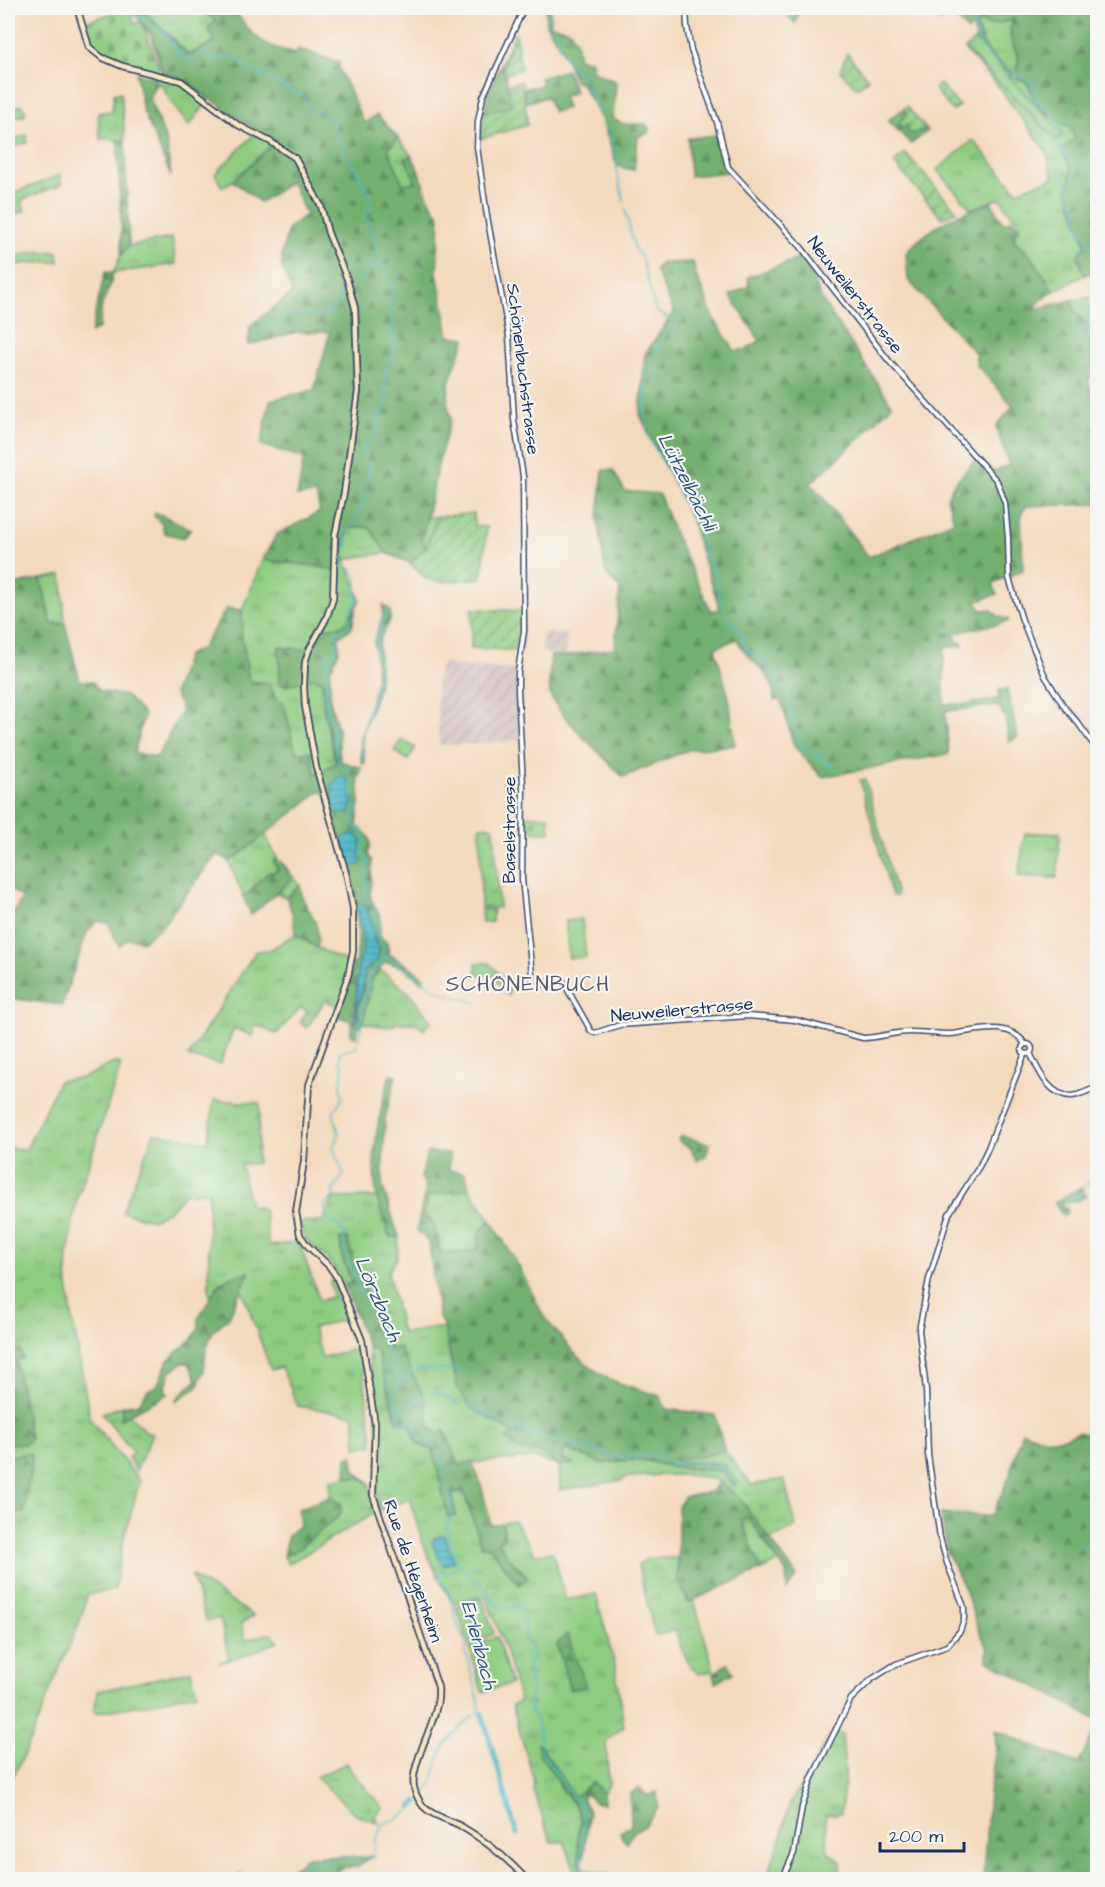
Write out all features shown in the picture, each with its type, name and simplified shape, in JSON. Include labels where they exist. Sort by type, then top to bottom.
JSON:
[{"type":"main road","name":"Rue de Hégenheim","points":[[77,8],[89,47],[93,52],[123,66],[181,81],[238,125],[271,142],[295,158],[321,206],[328,233],[348,279],[355,308],[358,391],[346,482],[335,535],[333,598],[326,619],[305,662],[304,686],[305,706],[316,767],[347,877],[353,909],[353,951],[348,976],[309,1085],[304,1161],[296,1212],[297,1223],[304,1241],[336,1276],[362,1340],[375,1424],[373,1495],[438,1687],[435,1707],[413,1777],[418,1798],[428,1811],[458,1825],[527,1880]]},
{"type":"street","name":"Schönenbuchstrasse","points":[[518,672],[524,631],[522,465],[513,420],[509,336],[480,174],[477,140],[483,97],[524,8]]},
{"type":"street","name":"Neuweilerstrasse","points":[[686,8],[691,50],[717,122],[728,167],[814,262],[889,361],[997,481],[1005,503],[1008,566],[1012,589],[1045,676],[1063,705],[1098,751]]},
{"type":"street","name":"Baselstrasse","points":[[518,672],[523,785],[522,879],[531,981],[534,986]]},
{"type":"street","name":"Neuweilerstrasse","points":[[534,986],[561,978],[591,1031],[595,1034],[620,1025],[748,1016],[795,1020],[863,1038],[908,1032],[952,1034],[987,1029],[1013,1034],[1024,1044]]},
{"type":"street","points":[[782,1880],[796,1847],[800,1813],[809,1785],[851,1699],[872,1679],[896,1664],[947,1646],[960,1631],[964,1619],[964,1607],[940,1538],[928,1455],[926,1390],[919,1330],[929,1279],[949,1214],[980,1165],[1028,1053],[1032,1050],[1031,1045],[1024,1044],[1022,1048],[1028,1053],[1046,1082],[1060,1093],[1072,1096],[1098,1087]]},
{"type":"shaded area","points":[[543,633],[567,634],[566,654],[553,656],[542,652]]},
{"type":"shaded area","points":[[442,665],[520,671],[523,739],[439,745],[436,680]]},
{"type":"shaded area","points":[[1087,688],[1092,726],[1079,728],[1067,712],[1077,705],[1075,691]]},
{"type":"shaded area","points":[[549,1005],[561,1012],[566,1019],[558,1026],[554,1021],[551,1025],[540,1018]]},
{"type":"green space","points":[[130,8],[140,8],[188,55],[215,42],[208,28],[216,21],[199,8],[233,8],[252,33],[265,43],[295,54],[298,49],[339,62],[339,69],[364,123],[377,115],[398,138],[388,149],[403,184],[416,182],[405,159],[411,155],[415,162],[430,201],[440,215],[437,273],[449,336],[466,338],[450,379],[447,403],[451,418],[421,538],[426,547],[410,563],[386,553],[370,528],[363,527],[347,529],[345,561],[334,571],[316,566],[262,560],[277,534],[320,512],[316,494],[297,496],[304,458],[261,445],[270,400],[314,390],[330,332],[297,332],[248,345],[250,326],[292,293],[282,267],[282,253],[288,229],[306,214],[291,182],[260,202],[233,181],[276,141],[257,131],[176,75],[165,73],[155,77],[156,84],[149,98],[166,140],[171,176],[143,111],[136,73],[151,77],[162,71],[151,35]]},
{"type":"green space","points":[[130,8],[134,23],[142,22],[159,68],[156,70],[134,66],[90,43],[84,22]]},
{"type":"green space","points":[[140,8],[199,8],[216,21],[215,42],[188,55]]},
{"type":"green space","points":[[546,8],[550,8],[551,25],[570,30],[576,41],[579,59],[590,60],[593,71],[616,82],[613,119],[623,124],[645,124],[649,128],[648,133],[638,137],[634,170],[617,166],[602,121],[581,83],[575,82],[564,53],[546,24]]},
{"type":"green space","points":[[780,8],[800,8],[795,23]]},
{"type":"green space","points":[[927,8],[955,8],[941,22]]},
{"type":"green space","points":[[955,8],[1086,8],[1098,29],[1097,271],[1085,275],[1077,257],[1086,245],[1068,193],[1071,170],[1061,151],[1075,139],[1071,128],[1043,111],[1034,99],[1028,84],[1017,79],[1018,59],[1011,37],[1013,20],[989,25],[977,21],[978,32],[985,47],[996,61],[1013,72],[1011,78],[982,50],[973,27],[968,31],[952,13]]},
{"type":"green space","points":[[1013,20],[1011,37],[1018,59],[1017,79],[1028,84],[1034,99],[1043,111],[1071,128],[1075,139],[1061,151],[1071,170],[1068,193],[1086,245],[1077,257],[1085,275],[1054,291],[1030,255],[1013,238],[1020,227],[1000,198],[971,209],[937,170],[973,140],[1017,191],[1053,178],[1046,151],[997,85],[965,50],[976,40],[987,57],[1007,70],[985,47],[979,34],[977,21],[989,25]]},
{"type":"green space","points":[[514,34],[516,34],[521,69],[505,74],[503,67]]},
{"type":"green space","points":[[975,40],[1063,134],[1057,140],[965,49]]},
{"type":"green space","points":[[508,47],[503,67],[511,106],[484,113],[489,91]]},
{"type":"green space","points":[[847,53],[868,79],[859,87],[856,87],[840,71]]},
{"type":"green space","points":[[567,70],[575,92],[563,96],[567,108],[553,112],[547,97],[525,103],[524,89],[542,85],[540,78]]},
{"type":"green space","points":[[165,73],[176,75],[210,99],[189,126],[171,102],[162,85],[156,84],[155,77]]},
{"type":"green space","points":[[522,81],[528,125],[480,139],[484,113],[511,106],[508,85]]},
{"type":"green space","points":[[940,84],[959,106],[953,111],[934,89]]},
{"type":"green space","points":[[121,92],[125,140],[100,139],[98,113],[112,111],[114,94]]},
{"type":"green space","points":[[22,105],[26,112],[24,116],[15,117],[8,114],[8,110]]},
{"type":"green space","points":[[907,106],[926,129],[912,134],[907,130],[908,125],[901,126],[899,123],[907,114],[903,109]]},
{"type":"green space","points":[[903,109],[907,114],[899,123],[909,125],[912,134],[926,129],[928,131],[911,144],[888,120]]},
{"type":"green space","points":[[257,131],[276,141],[233,181],[222,187],[215,174]]},
{"type":"green space","points":[[27,135],[27,143],[8,148],[8,141]]},
{"type":"green space","points":[[718,135],[724,162],[729,172],[690,176],[688,138]]},
{"type":"green space","points":[[398,138],[411,155],[406,159],[416,182],[403,184],[388,149]]},
{"type":"green space","points":[[117,140],[125,140],[129,246],[121,255],[121,214]]},
{"type":"green space","points":[[905,153],[957,211],[942,218],[894,163]]},
{"type":"green space","points":[[60,175],[61,185],[21,200],[25,211],[8,217],[8,195]]},
{"type":"green space","points":[[991,202],[1004,224],[1011,220],[1019,229],[1013,238],[1030,255],[1054,291],[1039,302],[1035,309],[1072,300],[1075,311],[1089,327],[1085,335],[1098,343],[1097,375],[1088,379],[1097,413],[1097,504],[1027,506],[1021,513],[1023,570],[993,583],[997,594],[976,602],[981,610],[991,609],[998,616],[1008,619],[1008,622],[945,635],[955,636],[957,642],[962,643],[963,646],[944,648],[944,704],[968,704],[998,699],[999,690],[1007,689],[1018,737],[1009,742],[1005,718],[999,706],[945,711],[949,754],[822,777],[794,746],[781,700],[774,700],[772,686],[767,676],[745,652],[737,639],[715,648],[729,698],[735,745],[688,750],[623,777],[561,712],[549,688],[551,656],[566,656],[615,648],[620,588],[606,575],[604,563],[598,517],[603,470],[613,470],[625,491],[659,494],[675,535],[711,611],[720,609],[693,523],[640,415],[645,354],[674,312],[655,269],[662,263],[693,262],[714,319],[735,351],[746,349],[760,341],[730,295],[749,286],[748,277],[803,257],[822,300],[892,405],[810,484],[869,557],[954,521],[947,498],[954,484],[977,458],[994,472],[1009,465],[996,427],[1013,406],[976,364],[976,354],[908,280],[906,253],[925,235],[945,222]]},
{"type":"green space","points":[[172,238],[176,264],[113,273],[121,255],[129,246]]},
{"type":"green space","points":[[32,252],[58,252],[59,262],[8,266],[8,259]]},
{"type":"green space","points":[[105,272],[113,273],[102,304],[99,328],[91,333]]},
{"type":"green space","points":[[1097,297],[1097,343],[1085,335],[1089,327],[1075,311],[1072,300]]},
{"type":"green space","points":[[155,512],[191,529],[184,538],[164,533],[162,524],[154,516]]},
{"type":"green space","points":[[474,513],[474,526],[487,527],[482,578],[442,582],[426,579],[410,563],[426,547],[437,517]]},
{"type":"green space","points":[[427,517],[437,517],[426,547],[421,539]]},
{"type":"green space","points":[[370,528],[386,553],[351,558],[345,561],[346,529]]},
{"type":"green space","points":[[262,560],[316,566],[334,571],[345,561],[360,600],[347,623],[309,650],[279,647],[304,680],[314,678],[322,681],[324,711],[336,764],[315,774],[296,752],[284,705],[277,701],[268,683],[249,682],[242,639],[242,610]]},
{"type":"green space","points":[[62,575],[65,624],[51,623],[41,579]]},
{"type":"green space","points":[[41,579],[51,623],[65,624],[80,681],[92,681],[100,691],[126,696],[144,715],[134,753],[157,757],[182,710],[174,693],[187,655],[202,648],[227,608],[242,610],[242,639],[249,681],[268,683],[277,700],[284,705],[296,752],[311,752],[315,774],[336,763],[324,711],[322,681],[314,678],[286,686],[280,683],[279,647],[309,650],[323,627],[344,625],[356,608],[352,628],[339,636],[339,651],[330,671],[330,700],[338,729],[340,761],[362,768],[358,778],[360,800],[357,826],[368,835],[370,842],[368,855],[372,861],[370,897],[380,916],[380,937],[387,943],[389,954],[424,978],[422,982],[399,966],[384,963],[372,979],[363,1023],[357,1029],[356,1037],[351,1035],[351,1021],[335,1015],[356,959],[357,923],[352,885],[342,845],[324,792],[319,792],[235,858],[228,860],[217,854],[162,926],[143,941],[129,938],[119,946],[108,923],[97,921],[87,932],[62,1005],[8,998],[8,922],[22,898],[8,887],[8,586]],"holes":[[[357,907],[366,907],[378,953],[377,960],[365,969],[358,1020],[354,1023],[358,967],[363,950],[362,929]]]},
{"type":"green space","points":[[383,605],[390,610],[391,615],[379,644],[380,676],[363,735],[365,763],[363,764],[361,738],[377,678],[374,640],[383,616]]},
{"type":"green space","points":[[472,609],[524,611],[521,651],[471,648]]},
{"type":"green space","points":[[402,739],[415,748],[408,760],[394,751]]},
{"type":"green space","points":[[865,779],[897,896],[892,896],[860,780]]},
{"type":"green space","points":[[524,816],[549,816],[550,832],[524,831]]},
{"type":"green space","points":[[480,826],[491,826],[494,829],[499,908],[481,907]]},
{"type":"green space","points":[[1025,833],[1060,833],[1057,878],[1018,876]]},
{"type":"green space","points":[[265,834],[277,858],[274,861],[278,870],[259,881],[244,898],[228,860],[235,858]]},
{"type":"green space","points":[[277,858],[284,865],[291,880],[251,915],[244,898],[266,874],[278,870],[274,861]]},
{"type":"green space","points":[[284,865],[300,885],[287,898],[277,893],[291,880]]},
{"type":"green space","points":[[300,885],[302,898],[317,928],[317,948],[295,934],[293,916],[287,898]]},
{"type":"green space","points":[[481,909],[493,910],[492,922],[482,923]]},
{"type":"green space","points":[[582,919],[586,957],[569,958],[565,921]]},
{"type":"green space","points":[[295,934],[327,953],[354,964],[339,1007],[325,1000],[307,1028],[300,1022],[307,1012],[301,1007],[276,1034],[256,1025],[252,1036],[234,1028],[220,1064],[188,1057],[256,951],[270,950]]},
{"type":"green space","points":[[476,963],[489,963],[512,984],[508,995],[492,975],[476,975]]},
{"type":"green space","points":[[380,970],[411,994],[431,1021],[424,1030],[415,1023],[397,1023],[390,1027],[363,1023],[372,979]]},
{"type":"green space","points":[[114,1063],[120,1063],[120,1068],[76,1203],[67,1274],[90,1419],[140,1481],[123,1541],[115,1589],[87,1595],[82,1615],[29,1744],[8,1785],[8,1442],[15,1404],[16,1380],[13,1355],[8,1342],[8,1148],[26,1149],[59,1081],[82,1078]]},
{"type":"green space","points":[[390,1075],[396,1076],[385,1118],[382,1185],[399,1237],[390,1237],[378,1202],[374,1166],[376,1135]]},
{"type":"green space","points":[[214,1100],[260,1103],[257,1163],[241,1165],[250,1205],[264,1209],[269,1246],[299,1242],[320,1301],[333,1296],[330,1282],[334,1279],[350,1318],[313,1328],[322,1357],[360,1348],[373,1445],[356,1447],[354,1415],[298,1406],[281,1367],[271,1370],[240,1290],[249,1273],[220,1282],[212,1298],[209,1293],[208,1192],[184,1194],[170,1210],[152,1220],[122,1212],[154,1133],[208,1142]]},
{"type":"green space","points":[[681,1136],[710,1144],[706,1155],[697,1161],[691,1148],[678,1139]]},
{"type":"green space","points":[[427,1152],[450,1154],[449,1170],[465,1173],[470,1189],[428,1196],[424,1213],[434,1225],[440,1252],[465,1253],[477,1249],[480,1231],[491,1221],[516,1261],[544,1317],[575,1354],[610,1380],[660,1396],[666,1409],[715,1415],[725,1451],[699,1457],[674,1458],[677,1461],[723,1464],[738,1483],[734,1486],[722,1471],[673,1467],[639,1459],[603,1463],[565,1449],[562,1459],[575,1464],[559,1465],[541,1453],[519,1450],[507,1438],[513,1433],[470,1407],[457,1387],[444,1327],[438,1315],[429,1242],[417,1230],[426,1187],[421,1178]]},
{"type":"green space","points":[[1081,1187],[1086,1196],[1062,1204],[1063,1208],[1067,1208],[1067,1214],[1063,1216],[1055,1202]]},
{"type":"green space","points":[[470,1189],[491,1221],[480,1231],[478,1249],[465,1253],[440,1252],[434,1225],[424,1213],[428,1196]]},
{"type":"green space","points":[[377,1197],[389,1237],[399,1237],[397,1258],[388,1272],[402,1333],[444,1327],[452,1367],[470,1407],[514,1433],[519,1450],[541,1453],[560,1465],[574,1464],[562,1459],[565,1449],[603,1463],[639,1459],[673,1467],[722,1471],[723,1464],[677,1461],[673,1458],[699,1457],[725,1451],[752,1485],[784,1479],[796,1527],[769,1540],[747,1508],[728,1487],[700,1476],[626,1477],[623,1480],[560,1490],[559,1465],[533,1458],[466,1463],[461,1467],[455,1458],[445,1431],[437,1434],[429,1424],[425,1399],[390,1349],[361,1282],[360,1273],[355,1269],[347,1238],[340,1239],[342,1257],[351,1281],[345,1286],[328,1260],[304,1238],[300,1222],[323,1221],[333,1198]]},
{"type":"green space","points":[[347,1238],[355,1269],[360,1273],[361,1282],[390,1349],[399,1347],[425,1399],[429,1424],[437,1434],[445,1431],[455,1458],[461,1466],[472,1462],[481,1484],[491,1525],[502,1523],[505,1537],[499,1542],[507,1556],[528,1578],[519,1585],[490,1547],[482,1547],[463,1490],[452,1495],[456,1516],[448,1517],[433,1450],[418,1444],[410,1425],[397,1420],[376,1349],[368,1348],[345,1286],[351,1281],[342,1257],[340,1239]]},
{"type":"green space","points":[[249,1272],[229,1317],[213,1331],[206,1349],[204,1370],[197,1388],[176,1401],[182,1392],[197,1380],[189,1363],[182,1363],[170,1373],[165,1389],[168,1394],[121,1419],[123,1406],[139,1403],[148,1390],[157,1386],[168,1360],[192,1339],[199,1327],[198,1319],[217,1287],[229,1278]]},
{"type":"green space","points":[[8,1340],[12,1352],[20,1350],[23,1358],[16,1361],[30,1439],[25,1444],[8,1443]]},
{"type":"green space","points":[[368,1348],[376,1349],[397,1420],[410,1425],[418,1444],[433,1450],[448,1517],[456,1516],[452,1495],[463,1490],[482,1547],[490,1547],[519,1585],[528,1577],[507,1556],[498,1541],[505,1537],[502,1523],[514,1521],[535,1554],[553,1552],[565,1600],[596,1594],[615,1666],[624,1726],[606,1741],[609,1785],[603,1793],[593,1782],[574,1797],[541,1746],[561,1788],[578,1810],[581,1820],[578,1833],[579,1866],[582,1870],[593,1872],[594,1879],[558,1879],[557,1876],[575,1870],[564,1842],[551,1842],[533,1790],[534,1781],[512,1705],[520,1701],[502,1639],[485,1596],[452,1603],[422,1540],[411,1499],[380,1510],[376,1493],[379,1443]]},
{"type":"green space","points":[[123,1406],[121,1419],[129,1414],[145,1431],[152,1434],[136,1471],[128,1458],[133,1452],[102,1413]]},
{"type":"green space","points":[[1022,1431],[1050,1439],[1064,1438],[1078,1432],[1097,1437],[1097,1720],[987,1660],[987,1646],[978,1629],[965,1589],[947,1553],[941,1514],[992,1516],[1010,1474]]},
{"type":"green space","points":[[30,1453],[32,1459],[24,1513],[11,1511],[8,1524],[8,1457]]},
{"type":"green space","points":[[353,1456],[354,1469],[369,1483],[360,1478],[346,1477],[347,1457]]},
{"type":"green space","points":[[346,1477],[360,1478],[369,1483],[375,1513],[288,1564],[284,1556],[293,1553],[341,1514],[341,1503],[330,1497],[330,1480]]},
{"type":"green space","points":[[719,1481],[740,1499],[797,1576],[787,1590],[786,1572],[748,1517],[741,1520],[761,1570],[689,1602],[678,1582],[678,1507],[684,1497],[711,1492]]},
{"type":"green space","points":[[330,1497],[341,1503],[341,1514],[293,1553],[284,1556],[288,1535],[300,1525],[298,1509]]},
{"type":"green space","points":[[748,1517],[779,1562],[761,1570],[741,1520]]},
{"type":"green space","points":[[649,1558],[677,1558],[678,1582],[688,1602],[694,1600],[714,1671],[698,1674],[684,1654],[676,1630],[655,1636],[638,1565]]},
{"type":"green space","points":[[192,1576],[254,1616],[241,1623],[245,1640],[271,1633],[278,1642],[218,1663],[229,1659],[220,1618],[206,1621]]},
{"type":"green space","points":[[482,1598],[494,1634],[468,1643],[456,1606]]},
{"type":"green space","points":[[567,1634],[586,1686],[570,1690],[557,1644]]},
{"type":"green space","points":[[497,1637],[511,1684],[482,1692],[469,1646]]},
{"type":"green space","points":[[728,1663],[733,1673],[715,1683],[713,1674]]},
{"type":"green space","points":[[191,1671],[197,1693],[94,1713],[97,1691]]},
{"type":"green space","points":[[1097,1727],[1097,1879],[983,1879],[989,1793],[996,1747],[995,1730],[1078,1764]]},
{"type":"green space","points":[[833,1731],[842,1735],[845,1774],[841,1813],[825,1815],[828,1852],[841,1862],[840,1879],[778,1880],[767,1876],[780,1841],[789,1805]]},
{"type":"green space","points":[[537,1744],[541,1746],[574,1797],[593,1782],[603,1793],[604,1804],[595,1802],[586,1794],[582,1798],[589,1812],[582,1870],[579,1866],[578,1833],[581,1820],[578,1810],[539,1754]]},
{"type":"green space","points":[[347,1763],[383,1808],[374,1817],[380,1823],[356,1815],[316,1777]]},
{"type":"green space","points":[[639,1788],[648,1796],[657,1792],[658,1808],[644,1827],[634,1831],[627,1843],[620,1832],[631,1826],[630,1794]]},
{"type":"green space","points":[[374,1854],[375,1856],[358,1867],[344,1867],[329,1875],[301,1874],[288,1879],[265,1879],[297,1866],[306,1857],[366,1857]]},
{"type":"water","points":[[341,776],[347,779],[351,792],[352,801],[349,814],[338,813],[333,807],[332,784]]},
{"type":"water","points":[[355,833],[361,840],[359,855],[362,862],[359,865],[350,866],[342,840],[346,835]]},
{"type":"water","points":[[359,903],[366,907],[373,925],[374,941],[380,948],[377,961],[365,970],[356,1024],[358,967],[363,950],[362,929],[357,907]]},
{"type":"water","points":[[444,1535],[454,1561],[444,1565],[432,1543],[434,1538]]},
{"type":"waterway","name":"Lörzbach","points":[[133,8],[132,15],[138,18],[145,17],[150,24],[166,35],[185,60],[193,60],[201,53],[207,53],[212,60],[237,57],[249,70],[260,73],[261,76],[293,93],[302,94],[311,111],[319,110],[331,119],[348,159],[368,189],[370,207],[365,217],[392,289],[391,332],[396,343],[385,379],[387,408],[378,415],[374,434],[362,448],[370,472],[368,482],[359,488],[365,502],[359,508],[355,523],[347,528],[348,546],[342,549],[342,559],[356,577],[357,601],[349,617],[348,626],[344,630],[337,630],[337,649],[328,663],[325,676],[328,684],[324,700],[329,706],[328,720],[334,723],[335,732],[332,740],[336,745],[339,765],[348,768],[353,803],[357,804],[355,825],[357,830],[361,828],[365,838],[363,852],[369,859],[366,871],[367,901],[373,906],[373,914],[379,925],[378,939],[385,944],[383,962],[376,970],[371,970],[367,996],[362,1002],[362,1025],[358,1040]]},
{"type":"waterway","name":"Lützelbächli","points":[[549,8],[549,23],[569,66],[582,74],[608,132],[618,158],[616,169],[624,202]]},
{"type":"waterway","points":[[959,8],[963,10],[963,16],[976,26],[980,45],[988,56],[1004,67],[1006,73],[1015,74],[1035,85],[1036,104],[1044,102],[1057,121],[1054,141]]},
{"type":"waterway","points":[[1056,144],[1073,165],[1075,175],[1070,180],[1069,193],[1076,210],[1078,224],[1091,247],[1094,276]]},
{"type":"waterway","name":"Lützelbächli","points":[[625,209],[635,250],[641,256],[656,311],[673,321],[653,358]]},
{"type":"waterway","points":[[370,269],[376,265]]},
{"type":"waterway","points":[[354,285],[368,270]]},
{"type":"waterway","points":[[251,341],[277,318],[329,312],[338,305],[348,291]]},
{"type":"waterway","points":[[1094,298],[1093,308],[1086,317],[1088,327],[1083,334],[1098,346]]},
{"type":"waterway","name":"Lützelbächli","points":[[649,363],[645,368],[644,376],[647,383],[645,410],[647,435],[660,458],[668,466],[669,473],[686,507],[691,512],[702,540],[704,552],[716,576],[724,611]]},
{"type":"waterway","points":[[363,759],[362,737],[379,674],[375,652],[376,638],[385,615]]},
{"type":"waterway","name":"Lützelbächli","points":[[726,616],[743,635],[743,643],[747,651],[761,659],[790,695],[791,716],[800,735],[798,741],[808,750],[820,756],[819,758],[833,767],[836,772]]},
{"type":"waterway","points":[[386,955],[438,991],[477,1003]]},
{"type":"waterway","name":"Lörzbach","points":[[357,1045],[356,1048],[340,1052],[340,1062],[343,1066],[342,1099],[333,1112],[339,1133],[333,1148],[344,1174],[333,1191],[334,1196],[325,1205],[326,1215],[331,1223],[340,1224],[341,1231],[346,1234],[343,1241],[347,1252],[345,1255],[356,1276],[356,1289],[362,1292],[377,1321],[379,1335],[386,1352],[394,1360],[393,1369],[396,1371],[399,1384],[393,1395],[399,1410],[399,1419],[416,1426],[422,1442],[432,1444],[443,1464],[444,1474],[441,1484],[450,1492],[452,1509],[446,1529],[457,1561],[485,1588],[495,1604],[502,1608],[516,1606],[522,1609],[526,1640],[534,1657],[527,1665],[532,1691],[530,1711],[536,1720],[541,1751],[584,1812],[583,1867],[611,1875],[616,1880]]},
{"type":"waterway","points":[[1059,1202],[1080,1195],[1086,1184],[1098,1180]]},
{"type":"waterway","points":[[417,1369],[453,1370]]},
{"type":"waterway","points":[[400,1380],[410,1376],[412,1370]]},
{"type":"waterway","points":[[456,1370],[465,1370]]},
{"type":"waterway","points":[[432,1392],[445,1396],[460,1406]]},
{"type":"waterway","points":[[399,1410],[425,1396]]},
{"type":"waterway","points":[[468,1405],[509,1427],[608,1455],[623,1457],[660,1455],[668,1463],[723,1467],[736,1484]]},
{"type":"waterway","points":[[1079,1542],[1098,1552]]},
{"type":"waterway","name":"Erlenbach","points":[[459,1566],[452,1571],[440,1573],[439,1579],[445,1584],[450,1596],[457,1624],[466,1644],[465,1655],[468,1657],[479,1704],[480,1711],[477,1713]]},
{"type":"waterway","points":[[482,1714],[512,1817]]},
{"type":"waterway","name":"Erlenbach","points":[[421,1798],[432,1782],[440,1755],[446,1744],[473,1716]]},
{"type":"waterway","name":"Erlenbach","points":[[412,1807],[417,1802]]},
{"type":"waterway","name":"Erlenbach","points":[[276,1880],[303,1869],[304,1863],[348,1857],[365,1859],[374,1855],[375,1842],[382,1824],[410,1811]]},
{"type":"waterway","points":[[513,1821],[517,1834]]},
{"type":"waterway","name":"Erlenbach","points":[[232,1880],[241,1873],[247,1880]]},
{"type":"district","name":"SCHÖNENBUCH","points":[[528,984]]}]
